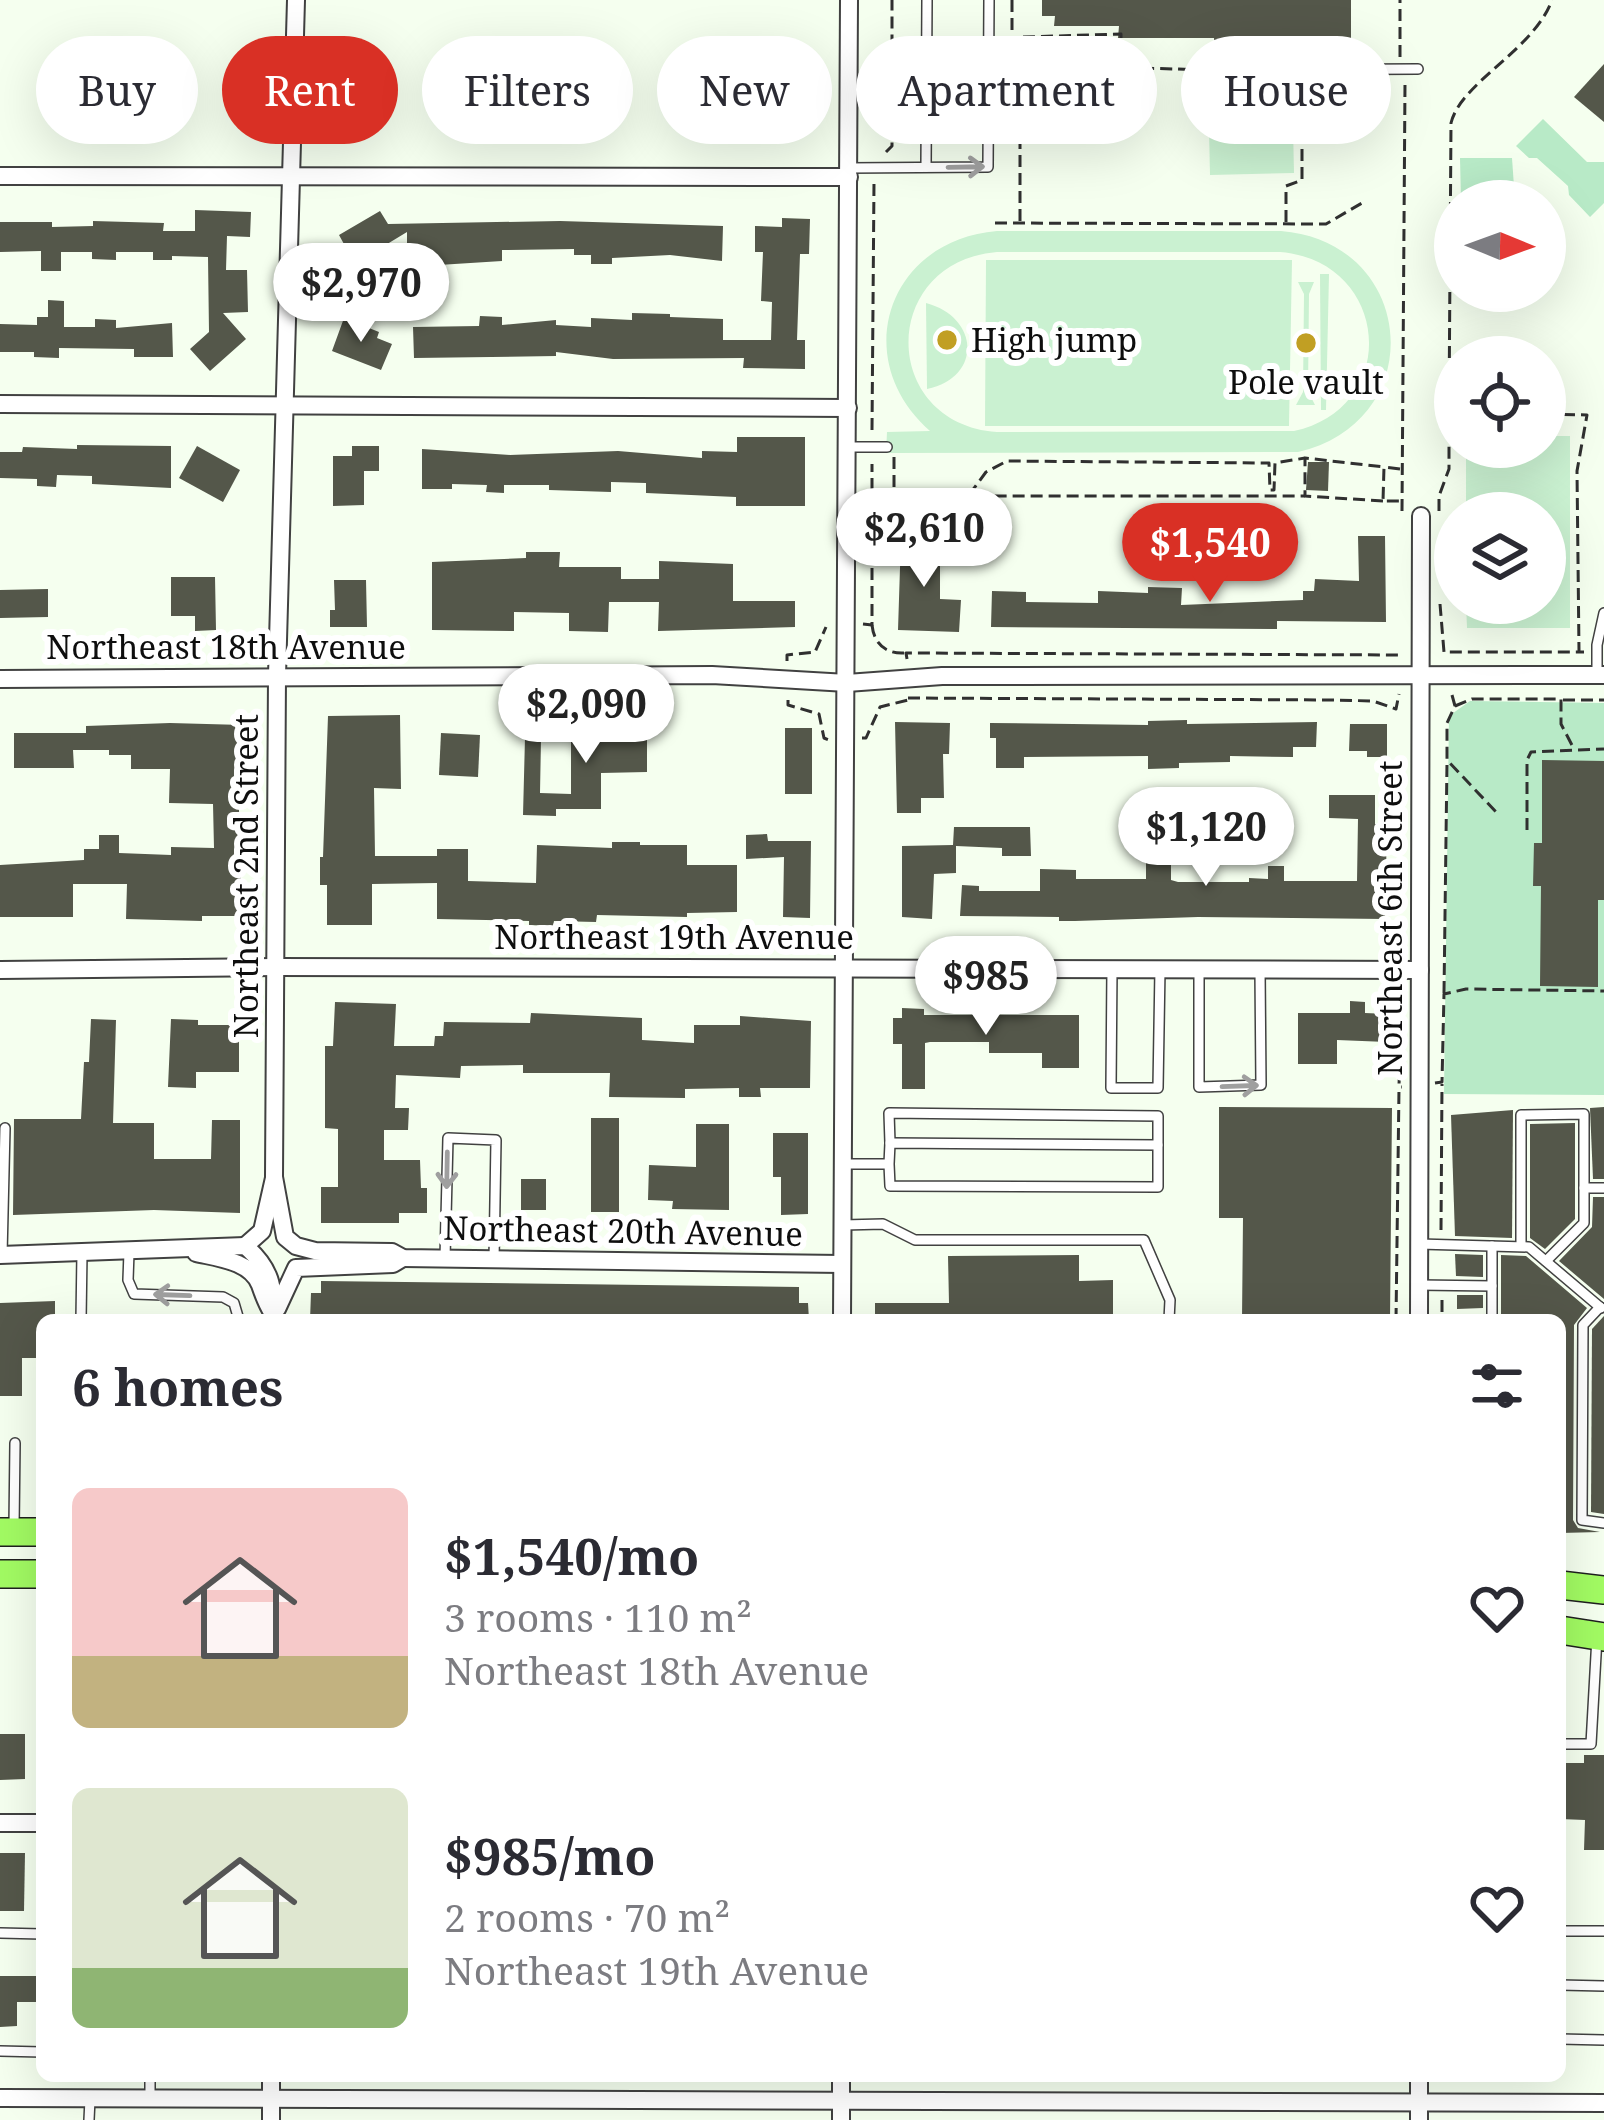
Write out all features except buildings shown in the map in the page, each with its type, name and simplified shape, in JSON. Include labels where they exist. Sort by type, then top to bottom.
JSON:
[{"type":"main road","points":[[0,1574],[36,1574]]},
{"type":"main road","points":[[1566,1586],[1604,1590]]},
{"type":"main road","points":[[1566,1631],[1601,1636]]},
{"type":"street","name":"Northeast 2nd Street","points":[[245,1246],[262,1231],[274,1177],[277,676],[296,0]]},
{"type":"street","points":[[842,1314],[849,0]]},
{"type":"street","points":[[0,176],[849,172]]},
{"type":"street","points":[[0,404],[848,408]]},
{"type":"street","name":"Northeast 6th Street","points":[[1419,1314],[1421,674],[1409,651],[1421,517]]},
{"type":"street","name":"Northeast 18th Avenue","points":[[0,679],[712,675],[847,683],[906,678],[1600,675]]},
{"type":"street","name":"Northeast 19th Avenue","points":[[0,970],[1420,970]]},
{"type":"street","name":"Northeast 2nd Street","points":[[274,1177],[285,1237]]},
{"type":"street","name":"Northeast 20th Avenue","points":[[285,1237],[304,1249],[392,1252],[403,1258],[842,1264]]},
{"type":"street","points":[[1,1256],[245,1246],[268,1270],[274,1314]]},
{"type":"street","points":[[184,1251],[243,1266],[259,1282],[272,1314]]},
{"type":"street","name":"Northeast 20th Avenue","points":[[276,1314],[296,1268],[393,1264],[403,1258]]},
{"type":"street","points":[[0,1823],[36,1823]]},
{"type":"street","points":[[271,2082],[271,2120]]},
{"type":"street","points":[[1419,2082],[1419,2120]]},
{"type":"street","points":[[0,2098],[841,2110],[1419,2100],[1604,2102]]},
{"type":"lane","points":[[926,167],[927,0]]},
{"type":"lane","points":[[849,172],[988,167],[989,0]]},
{"type":"lane","points":[[1391,69],[1411,69]]},
{"type":"lane","points":[[848,446],[890,450]]},
{"type":"lane","points":[[1600,675],[1597,652],[1604,614]]},
{"type":"lane","points":[[1112,968],[1111,1088],[1159,1088],[1160,969]]},
{"type":"lane","points":[[1199,969],[1199,1087],[1261,1085],[1260,969]]},
{"type":"lane","points":[[890,1113],[1158,1116],[1158,1145],[1158,1186],[890,1186],[890,1113]]},
{"type":"lane","points":[[1521,1246],[1521,1115],[1584,1114],[1584,1223],[1546,1261]]},
{"type":"lane","points":[[1,1256],[5,1128]]},
{"type":"lane","points":[[445,1260],[448,1138],[496,1140],[494,1260]]},
{"type":"lane","points":[[890,1142],[1158,1145]]},
{"type":"lane","points":[[843,1164],[890,1164]]},
{"type":"lane","points":[[1584,1188],[1604,1188]]},
{"type":"lane","points":[[842,1225],[884,1224],[916,1240],[1144,1240],[1169,1300],[1169,1314]]},
{"type":"lane","points":[[1419,1244],[1529,1246],[1602,1309],[1583,1325],[1582,1520],[1604,1523]]},
{"type":"lane","points":[[1492,1246],[1492,1314]]},
{"type":"lane","points":[[129,1252],[128,1280],[134,1294],[223,1298],[234,1303],[237,1314]]},
{"type":"lane","points":[[82,1253],[82,1314]]},
{"type":"lane","points":[[1419,1285],[1492,1286]]},
{"type":"lane","points":[[15,1444],[18,1532]]},
{"type":"lane","points":[[1566,1744],[1591,1744],[1601,1636]]},
{"type":"lane","points":[[1566,1930],[1604,1931]]},
{"type":"lane","points":[[0,1933],[36,1934]]},
{"type":"lane","points":[[1566,1985],[1604,1986]]},
{"type":"lane","points":[[1566,2039],[1604,2040]]},
{"type":"lane","points":[[0,2051],[36,2052]]},
{"type":"lane","points":[[150,2082],[150,2099]]},
{"type":"lane","points":[[89,2120],[90,2099]]},
{"type":"path","points":[[1012,0],[1012,36]]},
{"type":"path","points":[[1400,0],[1400,58],[1411,69],[1401,501]]},
{"type":"path","points":[[1452,336],[1451,123],[1459,106],[1539,27],[1552,0]]},
{"type":"path","points":[[1071,36],[1121,36]]},
{"type":"path","points":[[1020,144],[1020,223]]},
{"type":"path","points":[[1286,224],[1286,186],[1303,180],[1303,144]]},
{"type":"path","points":[[995,223],[1326,224],[1362,203]]},
{"type":"path","points":[[1566,414],[1587,415],[1577,471],[1579,652]]},
{"type":"path","points":[[890,450],[894,500],[1304,496],[1401,501],[1421,517],[1439,496],[1449,468]]},
{"type":"path","points":[[968,496],[986,472],[1007,461],[1269,463],[1270,490],[1274,490],[1275,463],[1305,458],[1401,469]]},
{"type":"path","points":[[1304,496],[1305,458]]},
{"type":"path","points":[[1383,501],[1384,467]]},
{"type":"path","points":[[1442,624],[1444,652],[1597,652]]},
{"type":"path","points":[[872,625],[881,646],[895,653],[1409,651]]},
{"type":"path","points":[[906,653],[908,700],[1333,700],[1373,701],[1396,710],[1401,674]]},
{"type":"path","points":[[1441,1244],[1447,723],[1455,706],[1448,674]]},
{"type":"path","points":[[1455,706],[1472,699],[1604,700]]},
{"type":"path","points":[[1561,700],[1561,724],[1574,749]]},
{"type":"path","points":[[1527,830],[1528,755],[1536,749],[1604,749]]},
{"type":"path","points":[[1447,760],[1498,814]]},
{"type":"path","points":[[1370,987],[1390,993],[1399,1010],[1396,1314]]},
{"type":"path","points":[[1444,994],[1466,989],[1604,991]]},
{"type":"path","points":[[1399,1087],[1442,1082]]},
{"type":"path","points":[[1442,1286],[1442,1314]]},
{"type":"green space","points":[[1543,119],[1587,162],[1604,162],[1604,203],[1590,217],[1569,195],[1566,180],[1516,146]]},
{"type":"green space","points":[[1209,144],[1293,144],[1294,173],[1210,175]]},
{"type":"green space","points":[[1460,158],[1512,158],[1514,180],[1461,180]]},
{"type":"green space","points":[[997,231],[1281,231],[1326,242],[1360,266],[1381,298],[1390,334],[1387,371],[1371,406],[1341,434],[1298,452],[886,453],[887,432],[930,431],[905,402],[891,371],[886,338],[892,307],[906,279],[929,256],[959,239]],"holes":[[[997,252],[1280,252],[1317,261],[1344,280],[1361,306],[1369,336],[1366,366],[1353,394],[1329,417],[1294,431],[997,432],[958,422],[931,401],[914,374],[908,342],[914,311],[931,283],[958,262]]]},
{"type":"green space","points":[[986,260],[1292,260],[1289,426],[985,426]]},
{"type":"green space","points":[[1320,274],[1329,274],[1326,410],[1321,410]]},
{"type":"green space","name":"Pole vault","points":[[1298,282],[1314,282],[1309,294],[1308,391],[1315,405],[1296,405],[1303,392],[1304,294]]},
{"type":"green space","name":"High jump","points":[[926,303],[956,321],[967,347],[958,372],[927,389]]},
{"type":"green space","points":[[1566,436],[1570,436],[1570,628],[1467,628],[1467,624],[1566,624],[1566,492],[1466,492],[1466,468],[1566,468]]},
{"type":"green space","points":[[1470,701],[1604,703],[1604,1095],[1444,1094],[1449,716]]},
{"type":"place","name":"High jump","points":[[947,340]]},
{"type":"place","name":"Pole vault","points":[[1306,343]]}]
